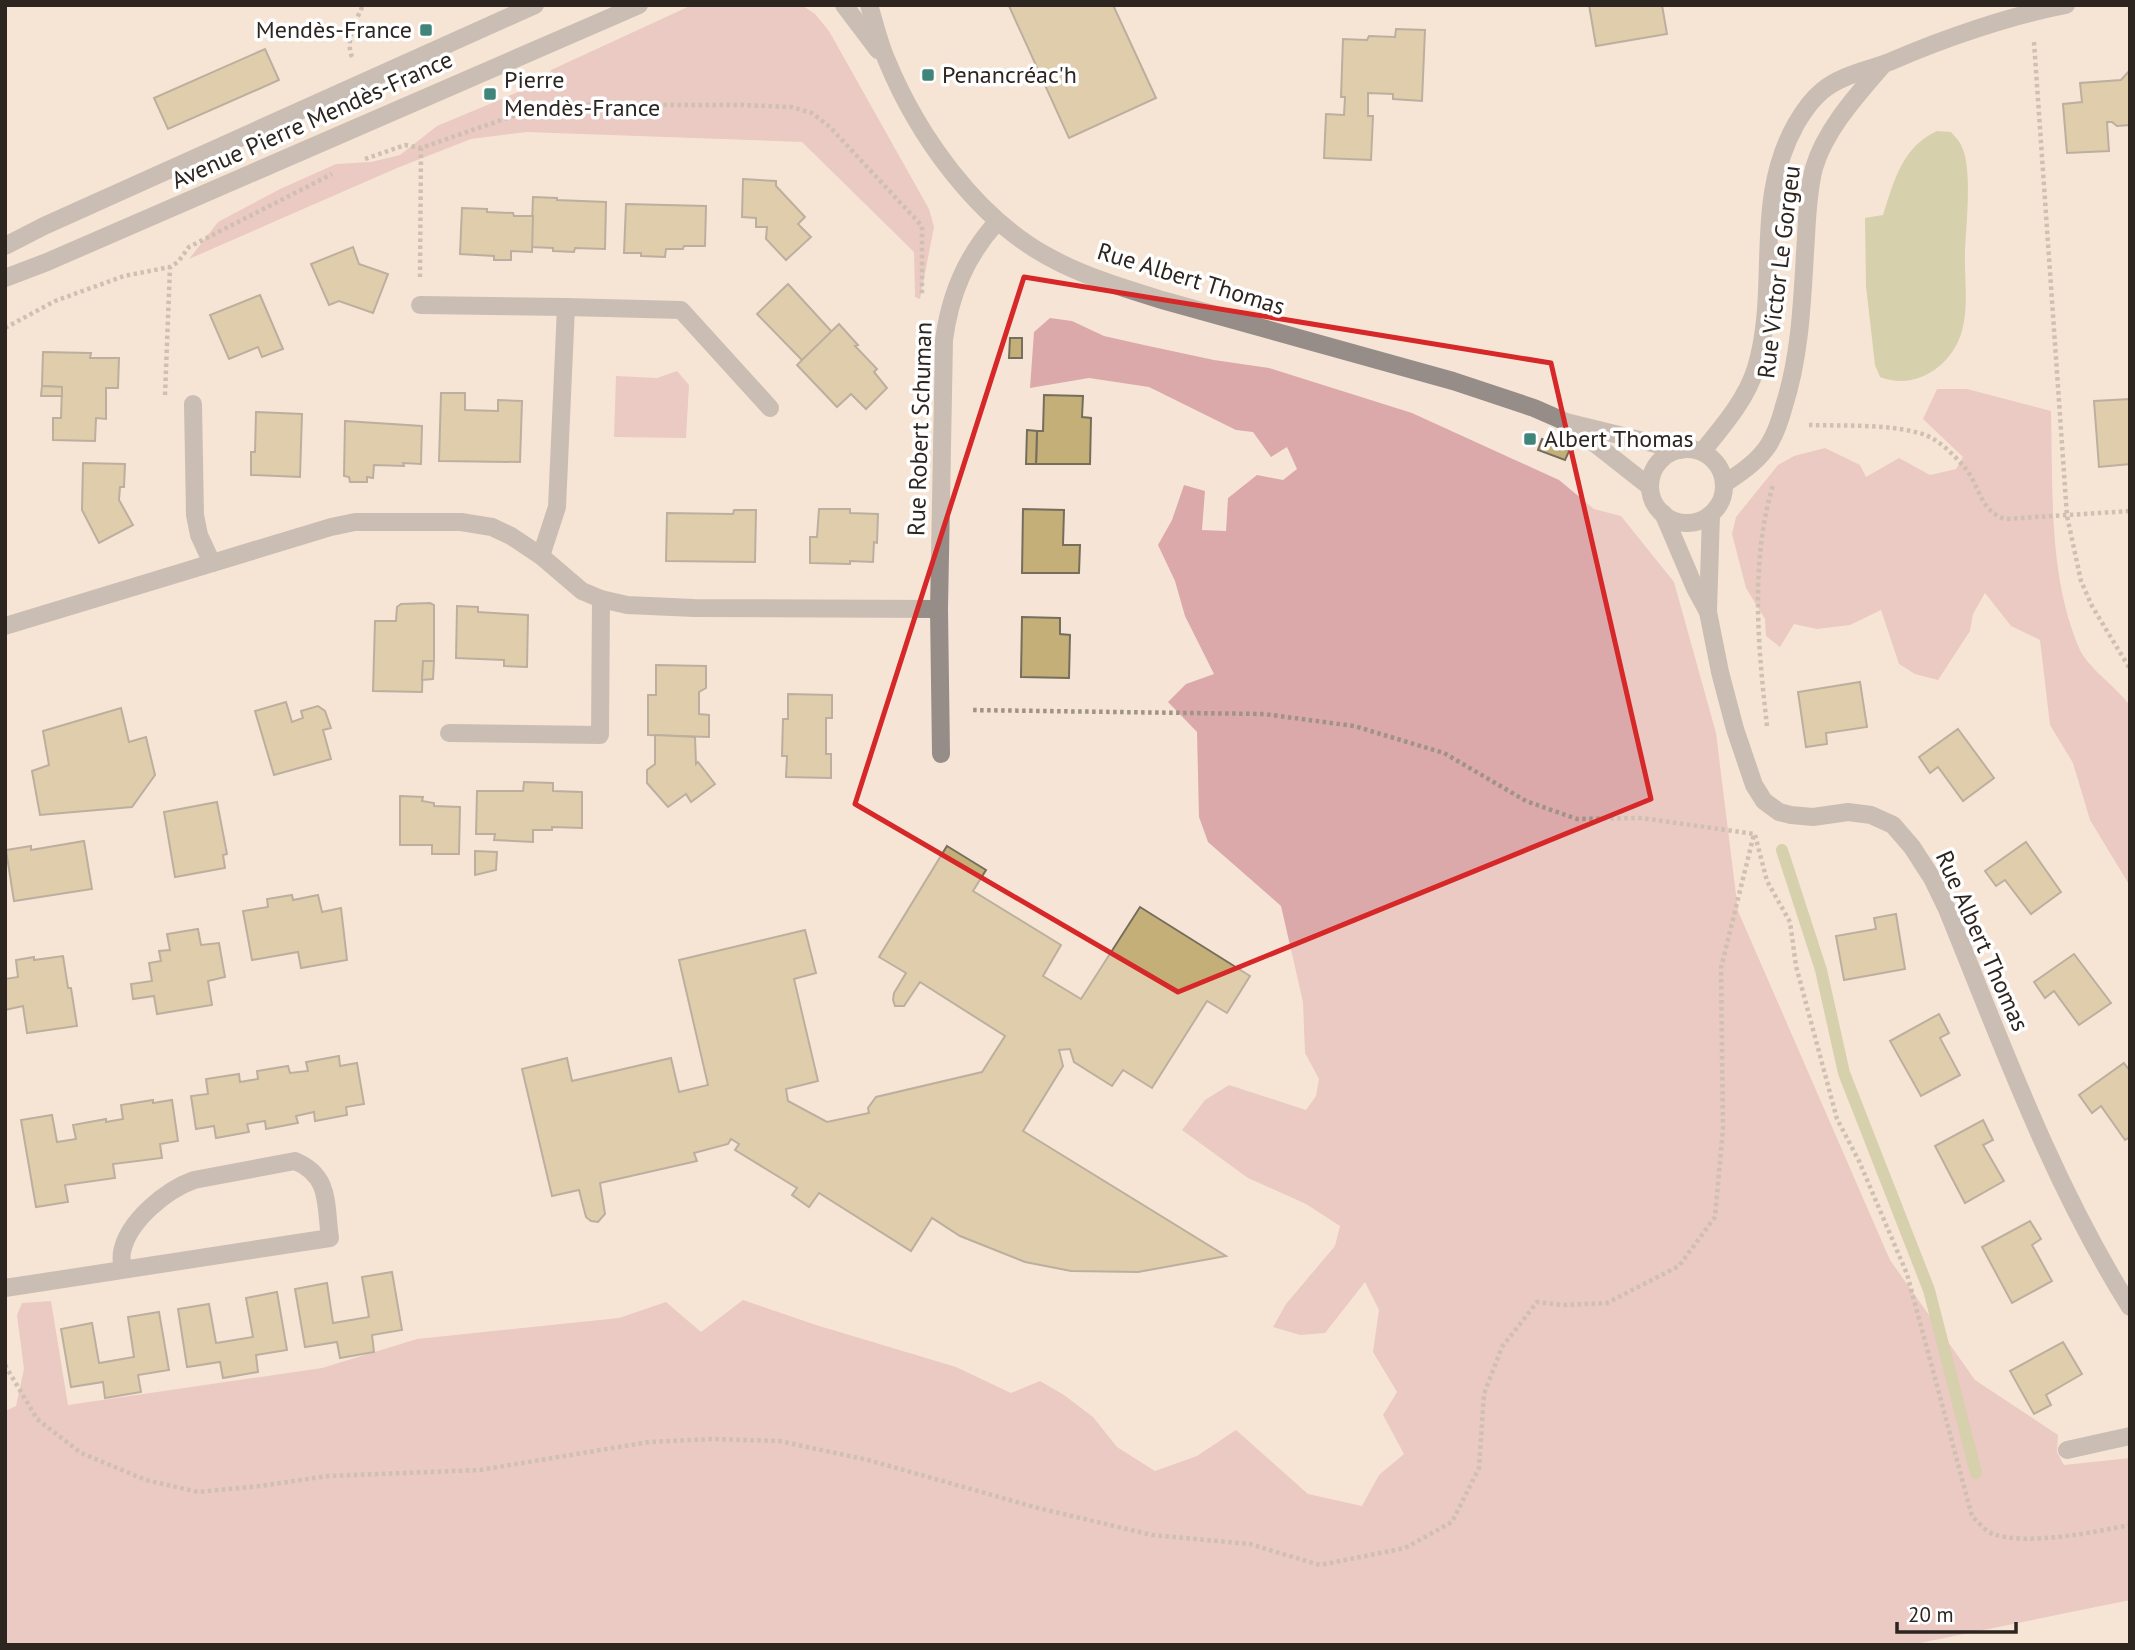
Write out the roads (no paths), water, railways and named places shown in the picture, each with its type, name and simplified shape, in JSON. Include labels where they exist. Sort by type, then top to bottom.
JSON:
[{"type":"street","name":"Avenue Pierre Mendès-France","points":[[5,246],[536,5]]},
{"type":"street","name":"Avenue Pierre Mendès-France","points":[[5,278],[639,5]]},
{"type":"street","name":"Rue Albert Thomas","points":[[844,5],[887,62],[940,156],[971,195],[997,222],[1047,256],[1115,285],[1465,385],[1534,408],[1566,422],[1680,450]]},
{"type":"street","name":"Rue Albert Thomas","points":[[869,5],[887,62]]},
{"type":"street","name":"Rue Victor Le Gorgeu","points":[[1702,452],[1740,403],[1756,369],[1761,344],[1774,183],[1787,139],[1802,114],[1823,90],[1840,80],[2035,9],[2066,5]]},
{"type":"street","name":"Rue Victor Le Gorgeu","points":[[1724,484],[1760,455],[1779,423],[1791,385],[1797,350],[1814,168],[1821,150],[1857,95],[1885,64]]},
{"type":"street","name":"Rue Robert Schuman","points":[[941,754],[939,609],[943,357],[946,322],[966,264],[997,222]]},
{"type":"street","points":[[420,305],[681,310],[770,408]]},
{"type":"street","points":[[541,556],[557,507],[566,307]]},
{"type":"street","points":[[193,404],[195,515],[199,535],[212,564]]},
{"type":"street","name":"Rue Albert Thomas","points":[[1566,422],[1650,487]]},
{"type":"street","points":[[1680,450],[1702,452],[1712,459],[1719,469],[1724,484],[1719,505],[1711,514],[1700,520],[1688,523],[1676,521],[1657,507],[1650,487],[1653,472],[1668,454],[1680,450]]},
{"type":"street","name":"Rue Albert Thomas","points":[[1663,513],[1708,612],[1735,729],[1754,785],[1764,802],[1779,812],[1813,817],[1848,812],[1871,815],[1893,825],[1912,846],[1947,909],[2034,1124],[2080,1218],[2130,1307]]},
{"type":"street","name":"Rue Albert Thomas","points":[[1708,612],[1711,514]]},
{"type":"street","points":[[5,626],[355,522],[479,524],[511,536],[541,556],[582,591],[601,599],[656,607],[939,609]]},
{"type":"street","points":[[449,733],[600,735],[601,599]]},
{"type":"street","points":[[5,1288],[330,1238],[322,1181],[310,1167],[295,1161],[206,1177],[179,1185],[144,1213],[129,1235],[122,1252],[122,1268]]},
{"type":"street","points":[[2067,1450],[2130,1436]]},
{"type":"waterway","points":[[1782,850],[1821,970],[1844,1073],[1929,1290],[1976,1473]]},
{"type":"place","name":"Mendès-France","points":[[426,30]]},
{"type":"place","name":"Penancréac'h","points":[[928,75]]},
{"type":"place","name":"Pierre Mendès-France","points":[[490,94]]},
{"type":"place","name":"Albert Thomas","points":[[1530,439]]}]
